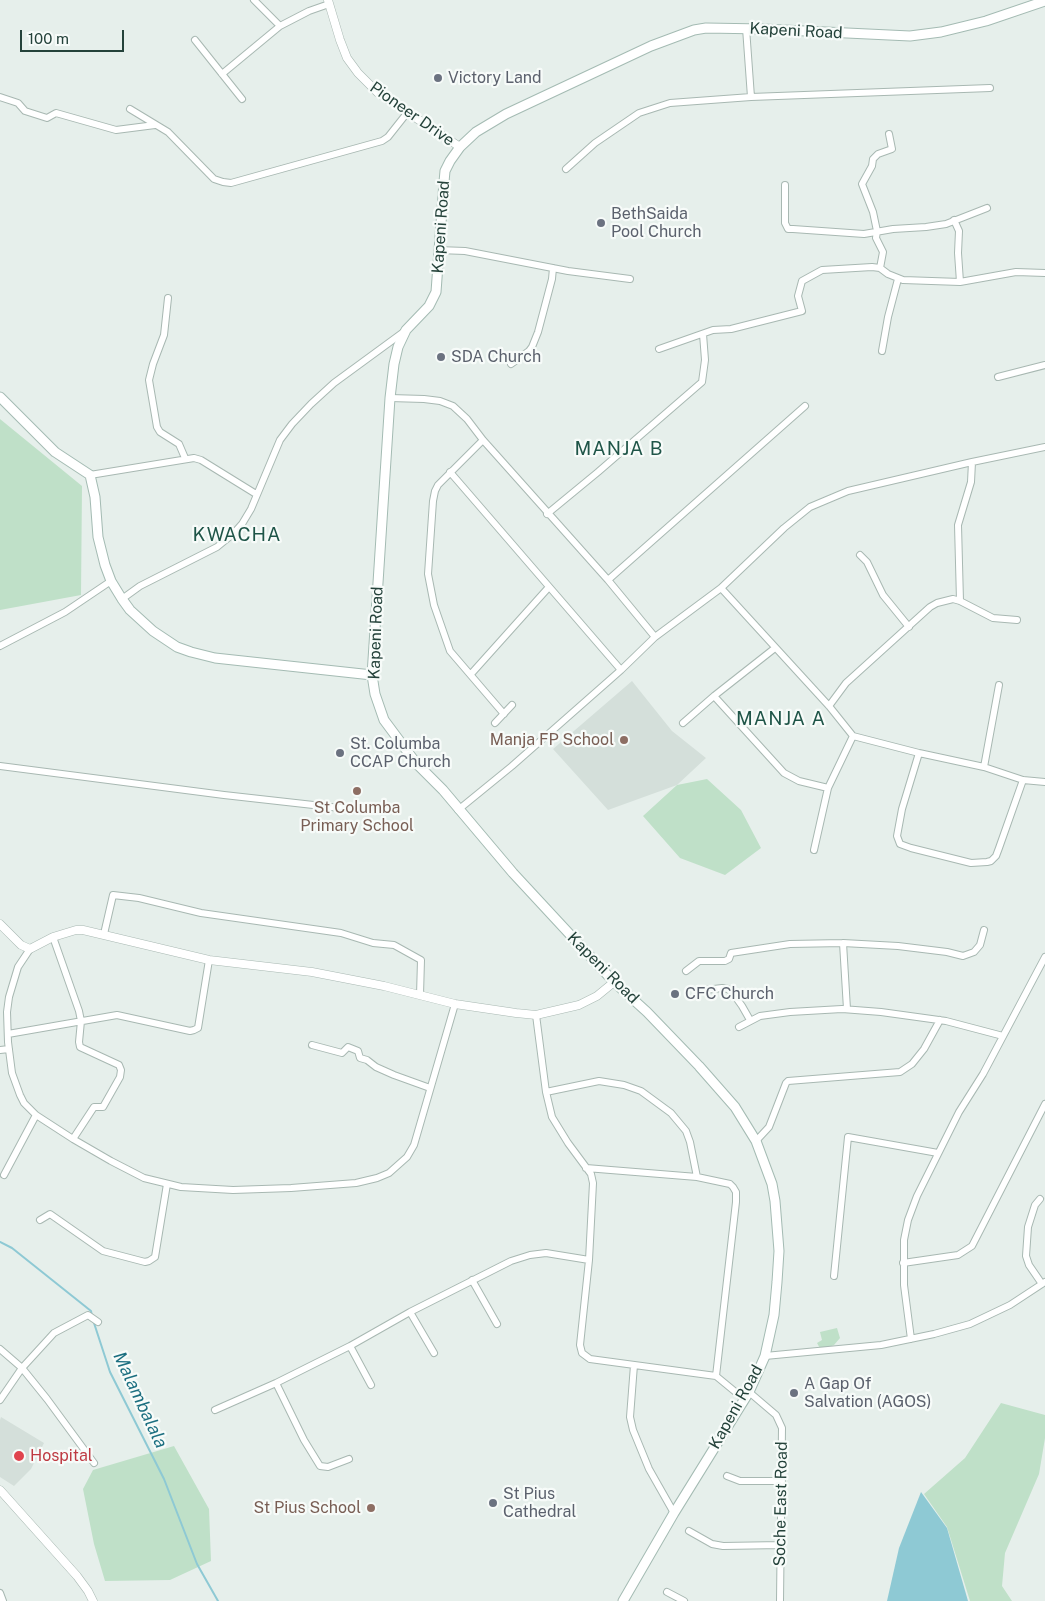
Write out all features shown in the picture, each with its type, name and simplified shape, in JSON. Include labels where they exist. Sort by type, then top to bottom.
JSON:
[{"type":"main road","name":"Kapeni Road","points":[[623,1601],[746,1395],[765,1356],[774,1315],[778,1243],[772,1184],[756,1141],[735,1107],[647,1012],[614,982],[513,873],[443,790],[416,763],[387,726],[374,694],[372,675],[390,398],[398,347],[406,330],[429,306],[436,292],[445,172],[450,161],[460,147],[476,132],[506,114],[651,46],[694,30],[706,28],[746,28],[910,36],[941,32],[986,21],[1045,1]]},
{"type":"main road","points":[[0,397],[55,452],[90,475],[95,492],[98,537],[104,565],[111,581],[130,610],[153,632],[177,647],[215,658],[372,675]]},
{"type":"street","points":[[254,0],[280,26]]},
{"type":"street","points":[[222,74],[280,26],[328,2]]},
{"type":"street","name":"Pioneer Drive","points":[[328,2],[347,58],[358,73],[378,93],[460,147]]},
{"type":"street","points":[[746,28],[751,97]]},
{"type":"street","points":[[195,40],[242,99]]},
{"type":"street","points":[[566,169],[595,142],[639,113],[656,106],[685,101],[751,97],[990,88]]},
{"type":"street","points":[[0,97],[18,103],[25,111],[47,118],[56,113],[116,130],[155,125]]},
{"type":"street","points":[[130,109],[168,132],[214,179],[223,182],[231,182],[382,141],[388,137],[407,113]]},
{"type":"street","points":[[880,268],[883,252],[876,238],[877,231],[873,212],[862,184],[871,169],[873,159],[878,154],[892,149],[889,134]]},
{"type":"street","points":[[785,185],[785,223],[788,229],[864,234],[946,224],[987,208]]},
{"type":"street","points":[[954,220],[959,231],[958,265],[960,282]]},
{"type":"street","points":[[438,250],[465,251],[607,277],[630,279]]},
{"type":"street","points":[[511,364],[532,347],[538,332],[554,268]]},
{"type":"street","points":[[659,350],[713,330],[731,329],[802,311],[798,296],[802,281],[822,270],[880,268],[898,279],[960,282],[1016,272],[1045,273]]},
{"type":"street","points":[[882,351],[888,317],[898,279]]},
{"type":"street","points":[[168,298],[164,335],[149,380],[157,427],[160,432],[179,444],[185,458]]},
{"type":"street","points":[[122,599],[140,586],[223,543],[242,524],[251,509],[280,440],[292,424],[334,383],[406,330]]},
{"type":"street","points":[[547,514],[702,382],[705,360],[703,334]]},
{"type":"street","points":[[998,377],[1045,365]]},
{"type":"street","points":[[390,398],[440,401],[453,406],[468,420],[547,514],[608,580],[655,637]]},
{"type":"street","points":[[608,580],[805,406]]},
{"type":"street","points":[[483,440],[438,485],[433,501],[428,574],[434,605],[450,651],[504,714]]},
{"type":"street","points":[[458,810],[512,766],[621,670],[655,637],[721,588],[784,528],[810,507],[848,491],[1045,447]]},
{"type":"street","points":[[90,475],[194,458],[201,460],[256,494]]},
{"type":"street","points":[[960,601],[958,526],[971,482],[972,462]]},
{"type":"street","points":[[450,472],[621,670]]},
{"type":"street","points":[[860,555],[867,562],[883,594],[909,627]]},
{"type":"street","points":[[0,646],[66,612],[111,581]]},
{"type":"street","points":[[471,674],[549,587]]},
{"type":"street","points":[[721,588],[829,706],[853,736],[984,767],[1023,780],[1045,782]]},
{"type":"street","points":[[829,706],[846,683],[930,607],[937,603],[953,600],[960,601],[993,618],[1017,620]]},
{"type":"street","points":[[683,723],[775,648]]},
{"type":"street","points":[[984,767],[999,685]]},
{"type":"street","points":[[714,696],[784,773],[799,781],[828,788]]},
{"type":"street","points":[[495,722],[512,705]]},
{"type":"street","points":[[814,850],[828,788],[853,736]]},
{"type":"street","points":[[919,753],[896,836],[900,844],[911,848],[971,863],[987,862],[996,856],[1023,780]]},
{"type":"street","points":[[0,766],[358,810]]},
{"type":"street","points":[[104,934],[113,895],[139,898],[201,913],[341,933],[374,943],[394,945],[421,960],[420,995]]},
{"type":"street","points":[[0,924],[21,945],[30,949]]},
{"type":"street","points":[[455,1004],[414,1145],[407,1157],[389,1173],[356,1183],[232,1190],[181,1187],[144,1178],[73,1139],[36,1115],[29,1109],[20,1095],[12,1073],[8,1034],[9,997],[18,967],[30,949],[53,937],[76,930],[104,934],[209,960],[312,972],[455,1004],[536,1015],[586,1002],[614,982]]},
{"type":"street","points":[[686,971],[699,960],[725,961],[729,959],[731,953],[790,944],[843,943],[898,946],[947,952],[963,956],[974,952],[980,945],[984,930]]},
{"type":"street","points":[[53,937],[67,973],[81,1021],[78,1042],[80,1047],[119,1065],[121,1070],[120,1077],[103,1107],[92,1110],[73,1139]]},
{"type":"street","points":[[843,943],[847,1009]]},
{"type":"street","points":[[911,1339],[906,1310],[903,1263],[904,1240],[908,1220],[917,1196],[959,1112],[983,1074],[1045,957]]},
{"type":"street","points":[[8,1034],[117,1015],[194,1030],[198,1028],[209,960]]},
{"type":"street","points":[[697,991],[728,989],[737,999],[750,1020]]},
{"type":"street","points":[[739,1027],[760,1016],[790,1012],[847,1009],[940,1020],[1003,1036]]},
{"type":"street","points":[[536,1015],[546,1092],[552,1117],[568,1143],[586,1168],[591,1174],[593,1183],[589,1260],[580,1348],[586,1357],[590,1359],[716,1376],[736,1192],[730,1184],[697,1177],[586,1168]]},
{"type":"street","points":[[756,1141],[769,1128],[788,1081],[900,1072],[912,1064],[924,1048],[940,1020]]},
{"type":"street","points":[[312,1045],[342,1053],[348,1047],[358,1051],[360,1058],[367,1060],[394,1076],[430,1088]]},
{"type":"street","points":[[0,1050],[9,1049]]},
{"type":"street","points":[[546,1092],[599,1081],[624,1085],[641,1091],[671,1113],[686,1131],[692,1147],[697,1177]]},
{"type":"street","points":[[903,1263],[958,1255],[972,1246],[1045,1104]]},
{"type":"street","points":[[4,1175],[36,1115]]},
{"type":"street","points":[[834,1276],[848,1138],[938,1153]]},
{"type":"street","points":[[40,1220],[50,1214],[103,1251],[145,1262],[150,1261],[155,1257],[167,1184]]},
{"type":"street","points":[[765,1356],[881,1345],[911,1339],[970,1324],[1010,1305],[1043,1283],[1029,1265],[1026,1256],[1028,1227],[1035,1205],[1040,1199]]},
{"type":"street","points":[[215,1410],[276,1383],[350,1346],[410,1312],[510,1261],[530,1255],[546,1253],[589,1260]]},
{"type":"street","points":[[472,1280],[496,1324]]},
{"type":"street","points":[[410,1312],[434,1353]]},
{"type":"street","points":[[0,1400],[22,1368],[54,1333],[88,1314],[98,1322]]},
{"type":"street","points":[[350,1346],[371,1385]]},
{"type":"street","points":[[0,1348],[22,1368],[48,1399],[94,1463]]},
{"type":"street","points":[[634,1365],[630,1410],[631,1424],[649,1469],[674,1513]]},
{"type":"street","name":"Soche East Road","points":[[716,1376],[770,1408],[781,1423],[780,1601]]},
{"type":"street","points":[[276,1383],[304,1440],[320,1466],[328,1467],[349,1459]]},
{"type":"street","points":[[727,1476],[740,1481],[782,1481]]},
{"type":"street","points":[[0,1490],[77,1576],[93,1601]]},
{"type":"street","points":[[689,1531],[712,1544],[723,1546],[780,1545]]},
{"type":"street","points":[[0,1592],[3,1601]]},
{"type":"street","points":[[667,1592],[684,1601]]},
{"type":"shaded area","name":"Manja FP School","points":[[632,681],[672,731],[706,758],[677,785],[608,810],[553,749]]},
{"type":"shaded area","name":"Hospital","points":[[1,1417],[44,1443],[31,1469],[14,1486],[0,1477]]},
{"type":"green space","points":[[0,419],[82,486],[81,595],[0,610]]},
{"type":"green space","points":[[707,779],[741,810],[761,848],[725,875],[680,858],[643,816],[677,785]]},
{"type":"green space","points":[[837,1328],[840,1338],[834,1345],[821,1350],[817,1343],[822,1340],[820,1332]]},
{"type":"green space","points":[[1001,1403],[1045,1415],[1045,1438],[1039,1474],[1005,1553],[1002,1586],[1012,1601],[970,1601],[947,1527],[924,1494],[965,1458]]},
{"type":"green space","points":[[174,1446],[209,1509],[211,1561],[170,1580],[105,1581],[94,1544],[83,1489],[93,1470]]},
{"type":"water","points":[[921,1492],[947,1528],[968,1601],[887,1601],[899,1548]]},
{"type":"waterway","name":"Malambalala","points":[[0,1242],[12,1248],[91,1311],[92,1316]]},
{"type":"waterway","name":"Malambalala","points":[[94,1323],[110,1372],[164,1479],[197,1564],[218,1601]]},
{"type":"place","name":"Victory Land","points":[[438,78]]},
{"type":"place","name":"BethSaida Pool Church","points":[[601,223]]},
{"type":"place","name":"SDA Church","points":[[441,357]]},
{"type":"place","name":"Manja FP School","points":[[624,740]]},
{"type":"place","name":"St. Columba CCAP Church","points":[[340,753]]},
{"type":"place","name":"St Columba Primary School","points":[[357,791]]},
{"type":"place","name":"CFC Church","points":[[675,994]]},
{"type":"place","name":"A Gap Of Salvation (AGOS)","points":[[794,1393]]},
{"type":"place","name":"Hospital","points":[[19,1456]]},
{"type":"place","name":"St Pius Cathedral","points":[[493,1503]]},
{"type":"place","name":"St Pius School","points":[[371,1508]]},
{"type":"district","name":"MANJA B","points":[[619,449]]},
{"type":"district","name":"KWACHA","points":[[237,535]]},
{"type":"district","name":"MANJA A","points":[[781,719]]}]
